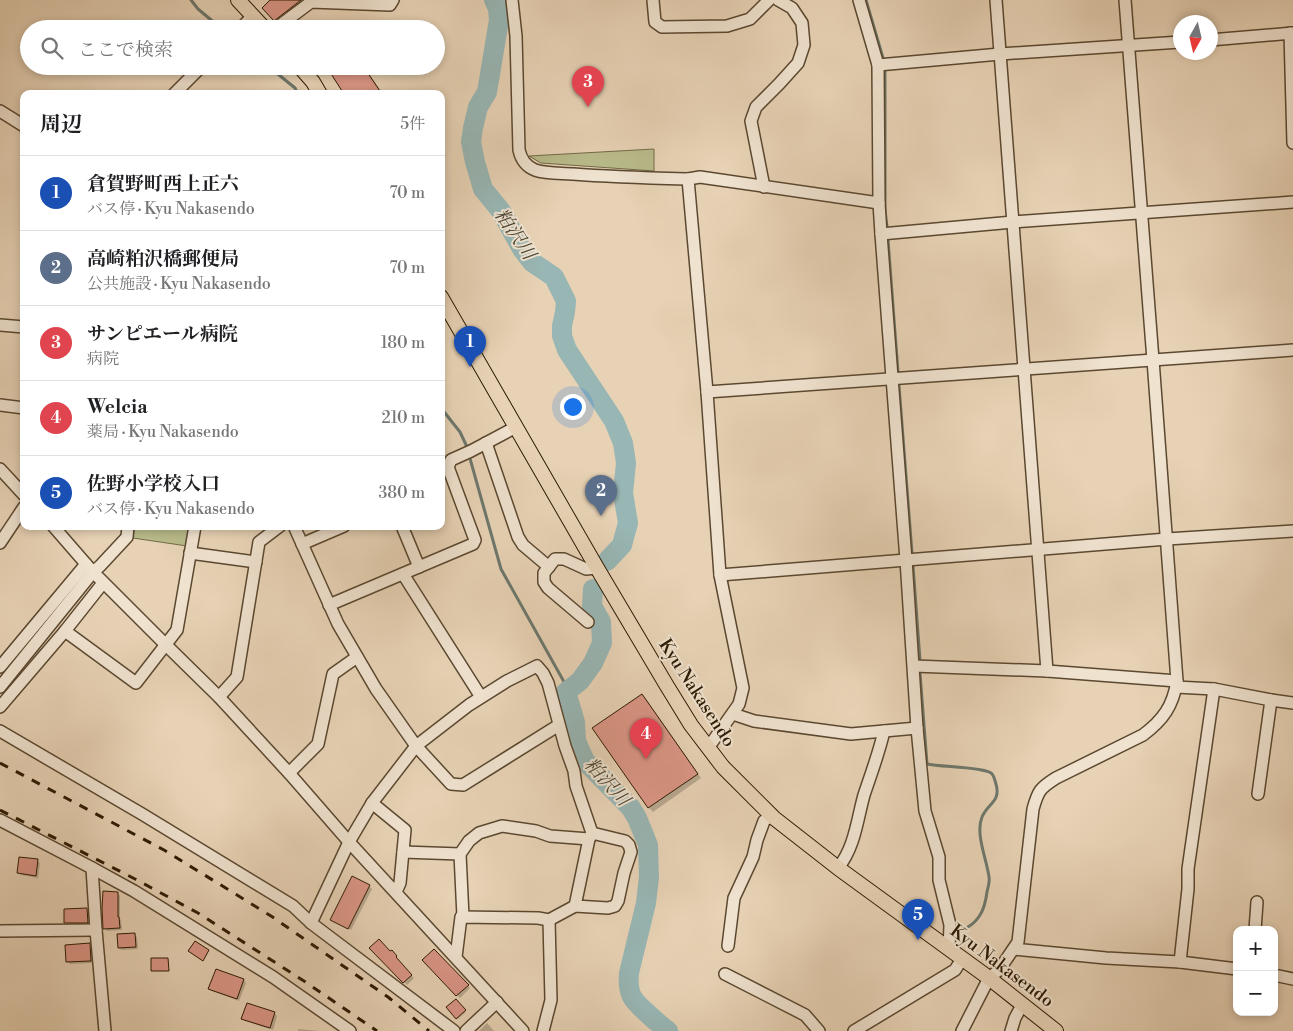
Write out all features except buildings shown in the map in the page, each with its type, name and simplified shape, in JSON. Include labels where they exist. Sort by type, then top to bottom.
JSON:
[{"type":"main road","points":[[238,0],[257,20]]},
{"type":"main road","points":[[307,75],[318,90]]},
{"type":"main road","name":"Kyu Nakasendo","points":[[445,303],[597,568],[686,717],[723,767],[771,815],[838,868],[989,978],[1056,1031]]},
{"type":"street","points":[[287,20],[311,2],[390,5],[393,0]]},
{"type":"street","points":[[512,0],[516,36],[519,150],[525,164],[533,169],[543,172],[602,176],[700,177],[879,202]]},
{"type":"street","points":[[654,0],[655,22],[662,27],[727,26],[750,18],[769,0]]},
{"type":"street","points":[[764,187],[751,121],[756,107],[798,63],[804,44],[802,23],[792,8],[778,0]]},
{"type":"street","points":[[859,0],[878,65],[879,202],[917,728],[925,811],[939,857],[939,880],[950,925],[949,949]]},
{"type":"street","points":[[996,0],[1047,671]]},
{"type":"street","points":[[962,1031],[989,978],[999,970],[1018,942],[1033,809],[1037,795],[1044,785],[1143,735],[1155,726],[1166,713],[1176,684],[1167,539],[1125,0]]},
{"type":"street","points":[[249,20],[253,16]]},
{"type":"street","points":[[1218,39],[1291,33],[1293,143]]},
{"type":"street","points":[[878,65],[1000,54],[1173,43]]},
{"type":"street","points":[[178,90],[193,75]]},
{"type":"street","points":[[0,111],[20,124]]},
{"type":"street","points":[[688,178],[707,392],[720,575],[743,682],[742,696],[739,704],[708,748]]},
{"type":"street","points":[[881,234],[1013,222],[1293,202]]},
{"type":"street","points":[[0,326],[20,327]]},
{"type":"street","points":[[707,392],[1293,350]]},
{"type":"street","points":[[0,405],[20,408]]},
{"type":"street","points":[[329,605],[473,544],[475,540],[448,468],[451,460],[516,427]]},
{"type":"street","points":[[486,443],[518,537],[523,545],[548,567]]},
{"type":"street","points":[[0,469],[20,490]]},
{"type":"street","points":[[0,543],[20,513]]},
{"type":"street","points":[[56,530],[103,583],[219,697],[523,1031]]},
{"type":"street","points":[[0,667],[89,568],[100,566],[127,537],[128,530]]},
{"type":"street","points":[[65,631],[136,684],[177,630],[193,530]]},
{"type":"street","points":[[219,697],[237,677],[259,542],[275,530]]},
{"type":"street","points":[[296,530],[338,624],[376,689],[416,746],[450,784],[464,785],[559,725]]},
{"type":"street","points":[[302,544],[335,530]]},
{"type":"street","points":[[404,530],[419,567]]},
{"type":"street","points":[[720,575],[1167,539],[1293,531]]},
{"type":"street","points":[[190,553],[256,562]]},
{"type":"street","points":[[588,622],[548,588],[544,582],[544,573],[555,558],[586,569],[597,568]]},
{"type":"street","points":[[0,687],[89,568]]},
{"type":"street","points":[[403,574],[481,697]]},
{"type":"street","points":[[0,707],[103,583]]},
{"type":"street","points":[[289,773],[318,744],[334,674],[357,657]]},
{"type":"street","points":[[311,923],[349,842],[372,803],[416,746],[481,697],[506,681],[537,666],[548,683],[564,746],[574,771],[576,786],[591,836],[575,906]]},
{"type":"street","points":[[914,666],[1047,671],[1176,684],[1293,703]]},
{"type":"street","points":[[1180,962],[1188,889],[1188,869],[1214,689]]},
{"type":"street","points":[[1258,794],[1271,700]]},
{"type":"street","points":[[733,714],[754,721],[851,734],[917,728]]},
{"type":"street","points":[[0,732],[142,814],[293,906],[311,923],[454,1031]]},
{"type":"street","points":[[838,868],[850,850],[884,732]]},
{"type":"street","points":[[372,803],[405,830],[400,883],[396,892]]},
{"type":"street","points":[[728,946],[734,898],[753,857],[764,821],[771,815]]},
{"type":"street","points":[[0,820],[134,892],[273,977],[350,1031]]},
{"type":"street","points":[[456,957],[463,917],[460,854],[468,841],[479,833],[502,826],[536,831],[550,836],[591,836],[625,841],[629,844],[631,852],[615,906],[608,908],[575,906],[549,920],[538,918],[463,917]]},
{"type":"street","points":[[0,829],[7,830],[15,827]]},
{"type":"street","points":[[403,852],[460,854]]},
{"type":"street","points":[[92,868],[105,1031]]},
{"type":"street","points":[[1255,926],[1257,902]]},
{"type":"street","points":[[1244,915],[1256,916]]},
{"type":"street","points":[[544,1029],[551,1000],[549,920]]},
{"type":"street","points":[[0,931],[96,930]]},
{"type":"street","points":[[1014,949],[1106,958],[1180,962],[1233,969]]},
{"type":"street","points":[[854,1031],[955,970],[962,959]]},
{"type":"street","points":[[725,974],[806,1016],[819,1031]]},
{"type":"street","points":[[1278,976],[1293,979]]},
{"type":"street","points":[[466,1031],[497,1002]]},
{"type":"street","points":[[1011,1031],[1022,1004]]},
{"type":"green space","points":[[654,149],[654,171],[541,163],[529,156]]},
{"type":"green space","points":[[134,530],[189,530],[187,546],[133,538]]},
{"type":"waterway","points":[[191,0],[211,20]]},
{"type":"waterway","name":"粕沢川","points":[[494,0],[498,9],[499,20],[487,92],[478,107],[473,128],[471,142],[475,162],[483,189],[501,211],[522,249],[532,262],[554,277],[566,301],[562,336],[567,350],[614,421],[623,443],[626,463],[623,493],[628,523],[622,545],[607,561]]},
{"type":"waterway","points":[[866,0],[883,58]]},
{"type":"waterway","points":[[885,71],[885,210],[887,227]]},
{"type":"waterway","points":[[279,75],[296,90]]},
{"type":"waterway","points":[[888,240],[898,372]]},
{"type":"waterway","points":[[899,386],[912,553]]},
{"type":"waterway","points":[[445,413],[460,432],[468,449]]},
{"type":"waterway","points":[[469,455],[501,569],[568,689]]},
{"type":"waterway","points":[[913,566],[920,660]]},
{"type":"waterway","name":"粕沢川","points":[[593,589],[592,606],[601,622],[602,643],[593,663],[580,681],[566,692],[575,722],[576,741],[585,761],[631,808],[648,845],[649,877],[646,903],[629,973],[629,987],[635,1001],[668,1031]]},
{"type":"waterway","points":[[920,673],[927,764],[986,771],[992,774],[996,784],[997,795],[982,817],[980,824],[989,885],[982,912],[968,927]]},
{"type":"railway","points":[[0,763],[164,850],[271,916],[388,997],[429,1031]]},
{"type":"railway","points":[[0,810],[198,913],[304,981],[377,1031]]},
{"type":"place","name":"サンピエール病院","points":[[588,107]]},
{"type":"place","name":"倉賀野町西上正六","points":[[470,367]]},
{"type":"place","name":"高崎粕沢橋郵便局","points":[[601,516]]},
{"type":"place","name":"Welcia","points":[[646,759]]},
{"type":"place","name":"佐野小学校入口","points":[[918,940]]}]
